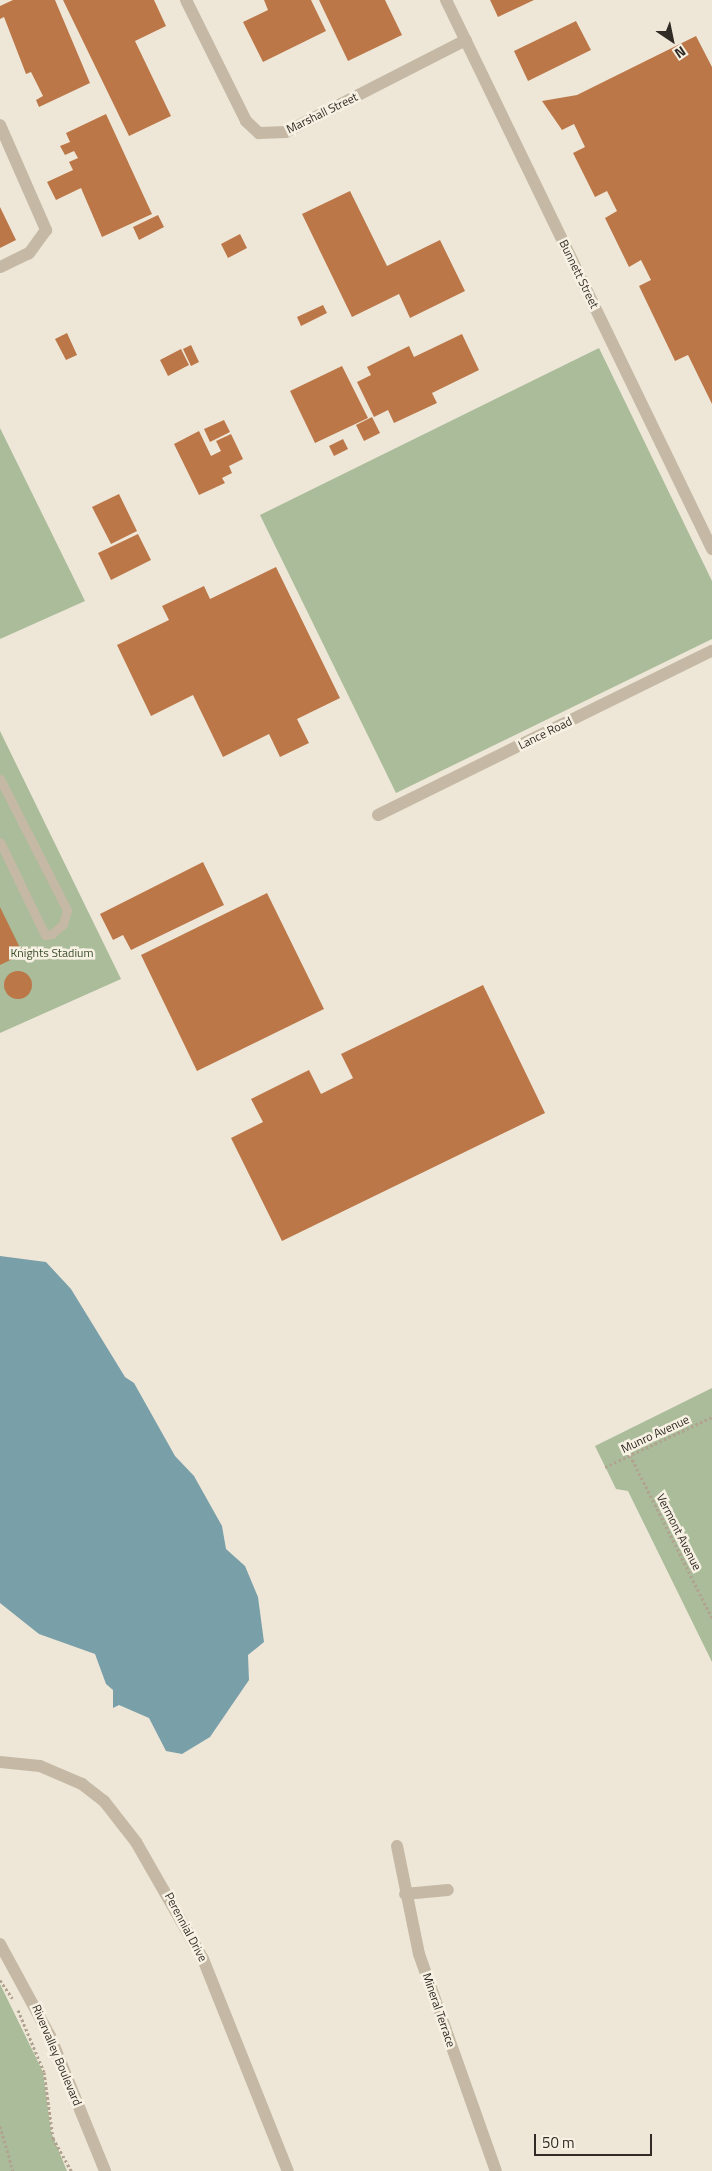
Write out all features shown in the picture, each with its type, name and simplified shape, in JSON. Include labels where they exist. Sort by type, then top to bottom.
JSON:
[{"type":"street","name":"Marshall Street","points":[[186,0],[246,122],[259,133],[286,132],[466,40]]},
{"type":"street","name":"Bunnett Street","points":[[446,0],[712,549]]},
{"type":"street","points":[[0,125],[46,230],[30,253],[0,267]]},
{"type":"street","name":"Lance Road","points":[[378,815],[712,651]]},
{"type":"street","name":"Perennial Drive","points":[[0,1762],[40,1766],[82,1784],[104,1801],[136,1842],[203,1959],[288,2171]]},
{"type":"street","name":"Mineral Terrace","points":[[397,1846],[405,1894],[419,1954],[496,2171]]},
{"type":"street","points":[[405,1894],[448,1890]]},
{"type":"street","name":"Rivervalley Boulevard","points":[[0,1944],[50,2036],[105,2171]]},
{"type":"lane","points":[[0,779],[67,910],[64,924],[52,934],[45,935],[0,842]]},
{"type":"path","name":"Munro Avenue","points":[[605,1467],[712,1417]]},
{"type":"path","name":"Vermont Avenue","points":[[630,1455],[712,1618]]},
{"type":"path","points":[[0,1980],[44,2072],[52,2138],[71,2171]]},
{"type":"path","points":[[0,2126],[13,2171]]},
{"type":"green space","points":[[599,348],[712,581],[712,639],[396,793],[260,515]]},
{"type":"green space","points":[[0,428],[85,601],[0,639]]},
{"type":"green space","name":"Knights Stadium","points":[[0,731],[121,979],[0,1033]]},
{"type":"green space","points":[[712,1388],[712,1662],[628,1491],[616,1489],[595,1446]]},
{"type":"green space","points":[[0,1984],[43,2072],[51,2132],[67,2171],[0,2171]]},
{"type":"water","points":[[0,1256],[46,1262],[71,1289],[125,1377],[134,1383],[175,1456],[194,1476],[222,1526],[226,1549],[245,1566],[258,1597],[264,1642],[248,1655],[249,1680],[210,1737],[182,1754],[166,1751],[149,1718],[119,1705],[113,1708],[113,1690],[106,1684],[95,1654],[39,1634],[0,1603]]},
{"type":"building","points":[[13,0],[55,0],[90,83],[39,107],[36,100],[43,96],[31,72],[26,74],[4,17],[0,19],[0,6]]},
{"type":"building","points":[[63,0],[154,0],[166,26],[135,41],[171,116],[129,136]]},
{"type":"building","points":[[264,0],[311,0],[326,31],[263,62],[243,22],[268,10]]},
{"type":"building","points":[[319,0],[385,0],[402,35],[348,61]]},
{"type":"building","points":[[490,0],[534,0],[498,17]]},
{"type":"building","points":[[576,21],[591,50],[528,81],[514,51]]},
{"type":"building","points":[[696,36],[712,67],[712,404],[688,355],[675,361],[639,286],[651,280],[641,260],[629,267],[605,218],[617,211],[607,191],[595,197],[573,153],[585,147],[574,124],[562,130],[542,101],[577,95]]},
{"type":"building","points":[[106,114],[152,214],[102,237],[81,188],[56,200],[47,182],[73,170],[69,162],[78,158],[74,151],[65,155],[60,146],[70,142],[66,133]]},
{"type":"building","points":[[350,191],[387,266],[440,240],[465,291],[410,318],[399,294],[352,317],[302,214]]},
{"type":"building","points":[[0,207],[16,240],[0,248]]},
{"type":"building","points":[[158,215],[164,227],[139,240],[133,227]]},
{"type":"building","points":[[240,234],[247,248],[228,258],[221,244]]},
{"type":"building","points":[[323,305],[327,313],[301,326],[297,317]]},
{"type":"building","points":[[67,333],[77,355],[66,360],[55,339]]},
{"type":"building","points":[[462,334],[479,370],[432,393],[437,403],[394,423],[388,410],[374,417],[357,382],[371,375],[367,367],[409,346],[414,357]]},
{"type":"building","points":[[191,345],[199,362],[191,366],[183,349]]},
{"type":"building","points":[[181,349],[189,365],[168,376],[160,360]]},
{"type":"building","points":[[342,366],[368,418],[315,443],[290,391]]},
{"type":"building","points":[[372,417],[380,433],[364,441],[356,425]]},
{"type":"building","points":[[224,420],[230,432],[210,442],[204,429]]},
{"type":"building","points":[[199,431],[211,456],[221,451],[216,441],[231,434],[243,459],[229,466],[232,473],[222,478],[225,483],[199,495],[174,444]]},
{"type":"building","points":[[343,439],[348,449],[334,456],[329,446]]},
{"type":"building","points":[[119,494],[137,531],[111,544],[92,507]]},
{"type":"building","points":[[138,534],[151,560],[111,580],[98,553]]},
{"type":"building","points":[[276,567],[340,698],[297,719],[309,743],[280,757],[269,734],[223,757],[193,695],[151,716],[117,645],[169,620],[162,606],[204,586],[210,599]]},
{"type":"building","points":[[203,862],[224,905],[131,950],[123,935],[113,940],[100,914]]},
{"type":"building","points":[[267,893],[324,1009],[197,1071],[141,955]]},
{"type":"building","points":[[0,907],[23,954],[0,965]]},
{"type":"building","points":[[18,971],[28,975],[32,985],[28,995],[18,999],[8,995],[4,985],[8,975]]},
{"type":"building","points":[[483,985],[545,1113],[282,1241],[231,1138],[263,1122],[251,1099],[309,1070],[321,1094],[353,1078],[341,1054]]}]
